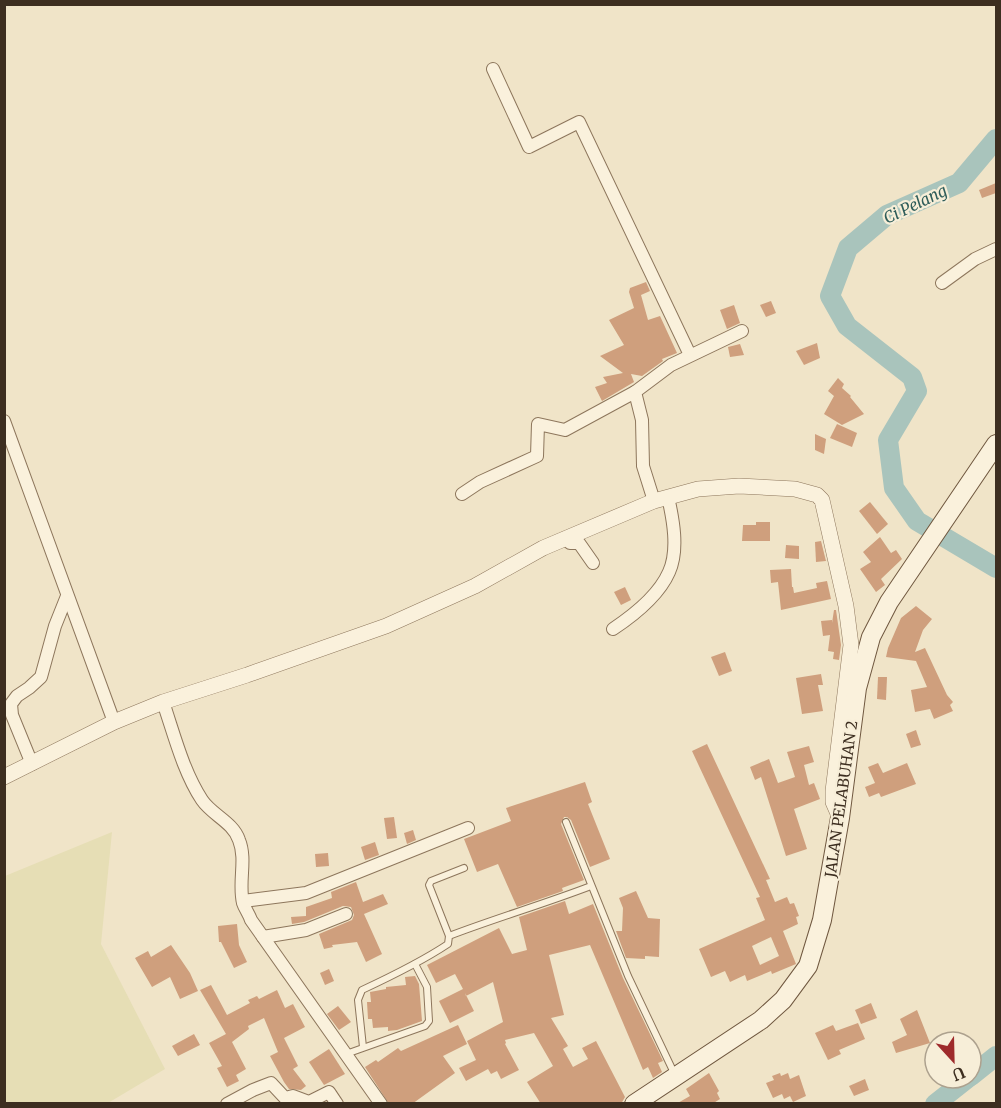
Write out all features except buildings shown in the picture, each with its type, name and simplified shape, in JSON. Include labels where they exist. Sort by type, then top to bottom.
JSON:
[{"type":"main road","name":"JALAN PELABUHAN 2","points":[[634,1104],[761,1020],[783,1000],[804,972],[813,955],[822,920],[840,818],[857,688],[864,658],[879,620],[996,444]]},
{"type":"street","points":[[493,69],[529,147],[579,122],[690,355]]},
{"type":"street","points":[[942,283],[975,259],[996,249]]},
{"type":"street","points":[[462,494],[480,482],[537,456],[538,424],[565,430],[635,392],[671,365],[741,331]]},
{"type":"street","points":[[614,629],[644,604],[669,572],[673,558],[673,535],[661,499],[643,466],[642,420],[635,392]]},
{"type":"street","points":[[4,421],[114,722]]},
{"type":"street","points":[[4,777],[114,722],[163,702],[386,626],[475,586],[543,548],[661,499],[713,488],[770,486],[817,495],[823,503],[846,606],[850,633],[850,658],[833,791],[833,802],[840,818]]},
{"type":"street","points":[[565,538],[570,543],[579,543],[593,563]]},
{"type":"street","points":[[32,764],[12,715],[11,704],[40,677],[55,626],[67,596]]},
{"type":"street","points":[[163,702],[195,788],[209,808],[228,825],[240,841],[244,864],[243,901],[263,937],[381,1104]]},
{"type":"street","points":[[243,901],[306,894],[468,828]]},
{"type":"street","points":[[263,937],[306,930],[346,914]]},
{"type":"street","points":[[227,1104],[271,1083],[285,1098],[292,1096],[309,1102],[329,1092],[337,1104]]},
{"type":"lane","points":[[566,822],[628,976],[675,1076]]},
{"type":"lane","points":[[363,1047],[359,995],[362,990],[415,964],[448,944],[449,936],[429,885],[431,881],[464,868]]},
{"type":"lane","points":[[449,936],[591,886]]},
{"type":"lane","points":[[346,1054],[418,1029],[429,1021],[427,987],[415,964]]},
{"type":"shaded area","points":[[112,832],[101,944],[165,1069],[108,1103],[5,1103],[5,876]]},
{"type":"waterway","name":"Ci Pelang","points":[[996,139],[959,183],[887,215],[848,248],[830,296],[847,326],[912,377],[917,391],[888,440],[894,488],[917,521],[996,568]]},
{"type":"waterway","name":"Ci Pelang","points":[[983,1066],[996,1056]]},
{"type":"waterway","name":"Ci Pelang","points":[[935,1104],[953,1090]]}]
